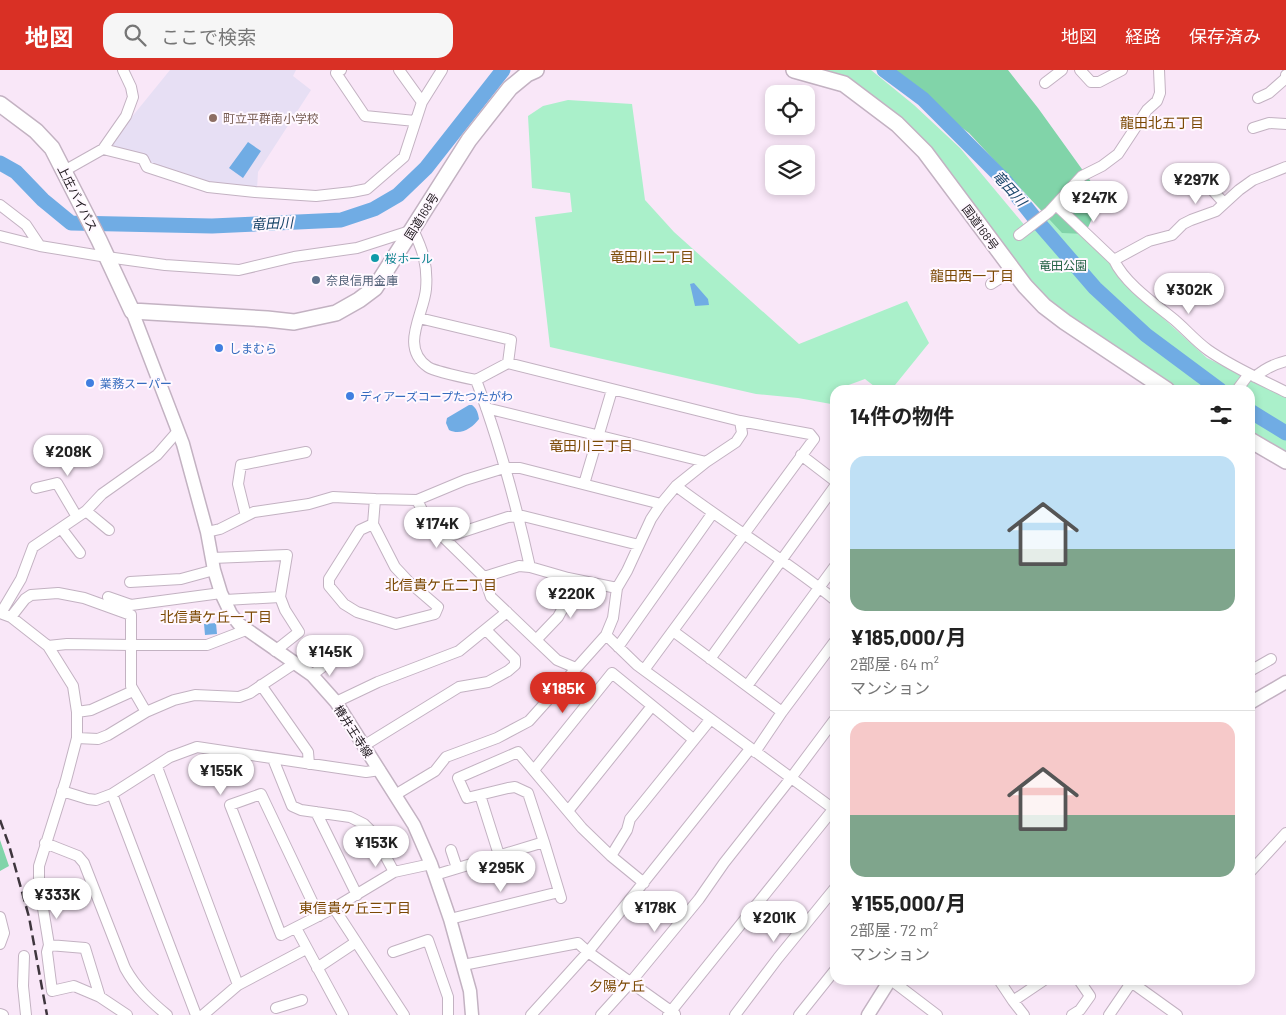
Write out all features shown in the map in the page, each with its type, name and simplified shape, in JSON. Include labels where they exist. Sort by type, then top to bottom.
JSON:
[{"type":"highway","name":"国道168号","points":[[794,70],[844,84],[897,124],[925,152],[1025,286],[1044,306],[1160,385]]},
{"type":"highway","name":"国道168号","points":[[132,311],[294,322],[336,314],[375,288],[469,140],[510,88],[530,71]]},
{"type":"highway","name":"上庄バイパス","points":[[0,104],[36,131],[52,148],[99,240],[132,311]]},
{"type":"highway","points":[[1255,443],[1286,461]]},
{"type":"main road","name":"椿井王寺線","points":[[132,311],[162,394],[178,431],[207,532],[213,564],[231,614],[246,630],[312,675],[336,702],[414,825],[433,869],[450,919],[470,991],[472,1015]]},
{"type":"main road","points":[[1255,700],[1286,682]]},
{"type":"main road","points":[[868,1015],[888,985]]},
{"type":"street","points":[[68,177],[103,149],[126,116],[133,97],[131,87],[123,70]]},
{"type":"street","points":[[341,70],[336,73],[365,116],[415,121]]},
{"type":"street","points":[[399,70],[422,102]]},
{"type":"street","points":[[103,149],[142,159],[147,167],[208,187],[316,196],[367,189],[404,157],[422,102],[442,70]]},
{"type":"street","points":[[1045,83],[1062,70]]},
{"type":"street","points":[[1080,70],[1091,82],[1099,82],[1122,70]]},
{"type":"street","points":[[1019,236],[1052,209],[1082,176],[1102,166],[1118,154],[1147,110],[1157,101],[1160,94],[1159,70]]},
{"type":"street","points":[[1258,98],[1269,93],[1286,78],[1286,75]]},
{"type":"street","points":[[1253,128],[1269,123],[1286,124]]},
{"type":"street","points":[[1114,260],[1149,241],[1172,236],[1183,224],[1212,214],[1253,180],[1286,167]]},
{"type":"street","points":[[1200,180],[1206,183],[1224,203]]},
{"type":"street","points":[[0,206],[26,225],[40,246]]},
{"type":"street","points":[[1052,209],[1114,260],[1118,268],[1146,298],[1180,324],[1207,349],[1286,392]]},
{"type":"street","points":[[0,236],[40,246],[107,257],[165,265],[239,270],[294,257],[357,248],[413,230],[423,251],[426,272],[426,289],[419,318],[413,332],[414,345],[418,357],[428,367],[476,380],[508,363],[740,421],[810,434],[814,439],[644,670]]},
{"type":"street","points":[[991,284],[1013,270]]},
{"type":"street","points":[[419,318],[511,340],[508,363]]},
{"type":"street","points":[[1241,385],[1252,375],[1286,361]]},
{"type":"street","points":[[476,380],[518,516],[530,567]]},
{"type":"street","points":[[584,484],[612,390]]},
{"type":"street","points":[[486,408],[706,462]]},
{"type":"street","points":[[395,795],[435,771],[446,757],[497,738],[529,720],[606,635],[613,618],[617,588],[660,504],[676,486],[706,462],[736,442],[742,433],[740,421]]},
{"type":"street","points":[[4,614],[22,578],[33,547],[77,517],[102,494],[157,455],[178,431]]},
{"type":"street","points":[[246,516],[238,484],[241,465],[306,452]]},
{"type":"street","points":[[801,455],[830,477]]},
{"type":"street","points":[[207,532],[220,529],[254,512],[309,504],[333,497],[417,500],[465,480],[504,468],[520,468],[660,504]]},
{"type":"street","points":[[36,488],[57,483],[77,517]]},
{"type":"street","points":[[676,486],[712,514],[783,560],[830,596]]},
{"type":"street","points":[[710,659],[830,493]]},
{"type":"street","points":[[373,524],[360,530],[329,579],[329,586],[344,604],[357,612],[396,624],[435,614],[438,607],[409,582],[395,566],[373,524],[375,499]]},
{"type":"street","points":[[417,500],[426,518],[484,577],[491,597],[557,660],[576,668]]},
{"type":"street","points":[[86,510],[109,530]]},
{"type":"street","points":[[618,647],[712,514]]},
{"type":"street","points":[[444,538],[508,517],[523,516],[639,545]]},
{"type":"street","points":[[61,528],[80,554]]},
{"type":"street","points":[[130,582],[181,579],[213,564],[287,555],[280,597],[285,610],[299,632],[276,651]]},
{"type":"street","points":[[484,577],[519,566],[617,588]]},
{"type":"street","points":[[747,686],[830,573]]},
{"type":"street","points":[[536,640],[558,616],[562,608],[568,578]]},
{"type":"street","points":[[4,614],[31,595],[58,593],[84,598],[131,615],[131,686],[146,712]]},
{"type":"street","points":[[108,597],[131,606],[223,596],[280,597]]},
{"type":"street","points":[[336,702],[378,682],[459,652],[507,612]]},
{"type":"street","points":[[4,614],[48,646],[73,686],[78,712],[77,738],[39,866],[38,884],[49,945],[47,952],[52,990],[74,986],[100,997],[127,1015]]},
{"type":"street","points":[[48,646],[67,644],[207,645],[246,630]]},
{"type":"street","points":[[365,745],[459,687],[488,682],[508,672],[515,665],[515,659],[486,630]]},
{"type":"street","points":[[673,631],[782,712]]},
{"type":"street","points":[[606,635],[644,670],[710,720],[830,805]]},
{"type":"street","points":[[531,1015],[588,952],[753,751],[830,652]]},
{"type":"street","points":[[312,675],[334,658]]},
{"type":"street","points":[[1255,668],[1272,659]]},
{"type":"street","points":[[77,738],[98,739],[146,712],[174,700],[195,695],[239,697],[250,694],[295,663]]},
{"type":"street","points":[[534,770],[612,673],[693,739]]},
{"type":"street","points":[[261,685],[308,752],[309,764]]},
{"type":"street","points":[[78,712],[91,710],[133,691]]},
{"type":"street","points":[[568,811],[652,706]]},
{"type":"street","points":[[611,856],[627,830],[630,819],[710,720]]},
{"type":"street","points":[[601,1015],[699,899],[724,863],[830,727]]},
{"type":"street","points":[[62,791],[96,800],[112,794],[170,757],[197,747],[366,772],[380,770]]},
{"type":"street","points":[[450,919],[560,895],[528,793],[515,787],[466,798],[458,778],[518,752],[582,828],[611,856],[644,882]]},
{"type":"street","points":[[273,759],[292,806],[301,810],[350,817],[364,824],[373,833],[394,872]]},
{"type":"street","points":[[157,767],[238,985]]},
{"type":"street","points":[[112,794],[196,1015]]},
{"type":"street","points":[[319,916],[260,794],[230,805],[281,935],[296,928],[319,916],[334,908],[394,872],[457,868],[544,842]]},
{"type":"street","points":[[480,795],[499,855]]},
{"type":"street","points":[[316,812],[357,895]]},
{"type":"street","points":[[463,965],[578,943],[672,1014],[830,815]]},
{"type":"street","points":[[1255,865],[1286,833]]},
{"type":"street","points":[[45,843],[78,856],[84,863],[125,968],[133,983],[144,996],[167,1015]]},
{"type":"street","points":[[451,850],[457,868]]},
{"type":"street","points":[[735,1015],[830,894]]},
{"type":"street","points":[[334,908],[404,1015]]},
{"type":"street","points":[[0,917],[2,932],[0,944]]},
{"type":"street","points":[[296,928],[343,1015]]},
{"type":"street","points":[[393,952],[428,940],[448,997],[448,1015]]},
{"type":"street","points":[[317,968],[356,942]]},
{"type":"street","points":[[49,945],[85,948],[100,997]]},
{"type":"street","points":[[203,1015],[238,985],[306,949]]},
{"type":"street","points":[[24,956],[26,1015]]},
{"type":"street","points":[[799,1015],[830,976]]},
{"type":"street","points":[[898,985],[937,1015]]},
{"type":"street","points":[[1002,985],[1024,1015]]},
{"type":"street","points":[[1013,1001],[1037,985]]},
{"type":"street","points":[[1072,1015],[1080,1010],[1090,996],[1082,985]]},
{"type":"street","points":[[1109,1015],[1129,985]]},
{"type":"street","points":[[1137,985],[1178,1015]]},
{"type":"street","points":[[276,1008],[302,1000]]},
{"type":"shaded area","name":"町立平群南小学校","points":[[170,70],[296,70],[293,76],[311,90],[258,172],[257,189],[208,184],[151,166],[146,156],[109,145]]},
{"type":"green space","name":"竜田公園","points":[[827,70],[871,70],[914,105],[960,148],[1031,233],[1058,211],[1095,243],[1114,269],[1151,307],[1207,358],[1286,397],[1286,455],[1255,437],[1255,385],[1171,385],[1061,313],[1036,292],[940,162],[826,73]]},
{"type":"green space","points":[[887,70],[1008,70],[1038,108],[1102,197],[1085,234],[1062,233],[969,133]]},
{"type":"green space","points":[[568,100],[632,104],[645,200],[674,232],[799,344],[907,301],[929,343],[895,385],[873,385],[865,379],[849,385],[830,385],[830,404],[798,398],[756,394],[550,347],[535,217],[572,212],[570,193],[532,188],[528,116],[543,106]]},
{"type":"green space","points":[[0,840],[9,866],[0,871]]},
{"type":"water","points":[[248,142],[261,151],[243,178],[229,168]]},
{"type":"water","points":[[694,283],[708,299],[709,305],[695,306],[690,284]]},
{"type":"water","points":[[469,405],[475,408],[479,419],[462,432],[449,430],[446,423],[447,418]]},
{"type":"water","points":[[216,623],[217,634],[205,635],[204,624]]},
{"type":"waterway","name":"竜田川","points":[[0,163],[16,172],[43,200],[71,223],[212,226],[341,220],[374,209],[398,195],[426,168],[503,70]]},
{"type":"waterway","name":"竜田川","points":[[884,70],[923,99],[1005,181],[1095,288],[1146,335],[1213,385]]},
{"type":"waterway","name":"竜田川","points":[[1255,414],[1286,433]]},
{"type":"railway","points":[[0,820],[29,917],[47,1015]]},
{"type":"place","name":"町立平群南小学校","points":[[213,118]]},
{"type":"place","name":"桜ホール","points":[[375,258]]},
{"type":"place","name":"奈良信用金庫","points":[[316,280]]},
{"type":"place","name":"しまむら","points":[[219,348]]},
{"type":"place","name":"業務スーパー","points":[[90,383]]},
{"type":"place","name":"ディアーズコープたつたがわ","points":[[350,396]]},
{"type":"district","name":"龍田北五丁目","points":[[1162,122]]},
{"type":"district","name":"竜田川二丁目","points":[[652,256]]},
{"type":"district","name":"龍田西一丁目","points":[[972,275]]},
{"type":"district","name":"竜田川三丁目","points":[[591,445]]},
{"type":"district","name":"北信貴ケ丘二丁目","points":[[441,584]]},
{"type":"district","name":"北信貴ケ丘一丁目","points":[[216,616]]},
{"type":"district","name":"東信貴ケ丘三丁目","points":[[355,907]]},
{"type":"district","name":"夕陽ケ丘","points":[[617,985]]}]
